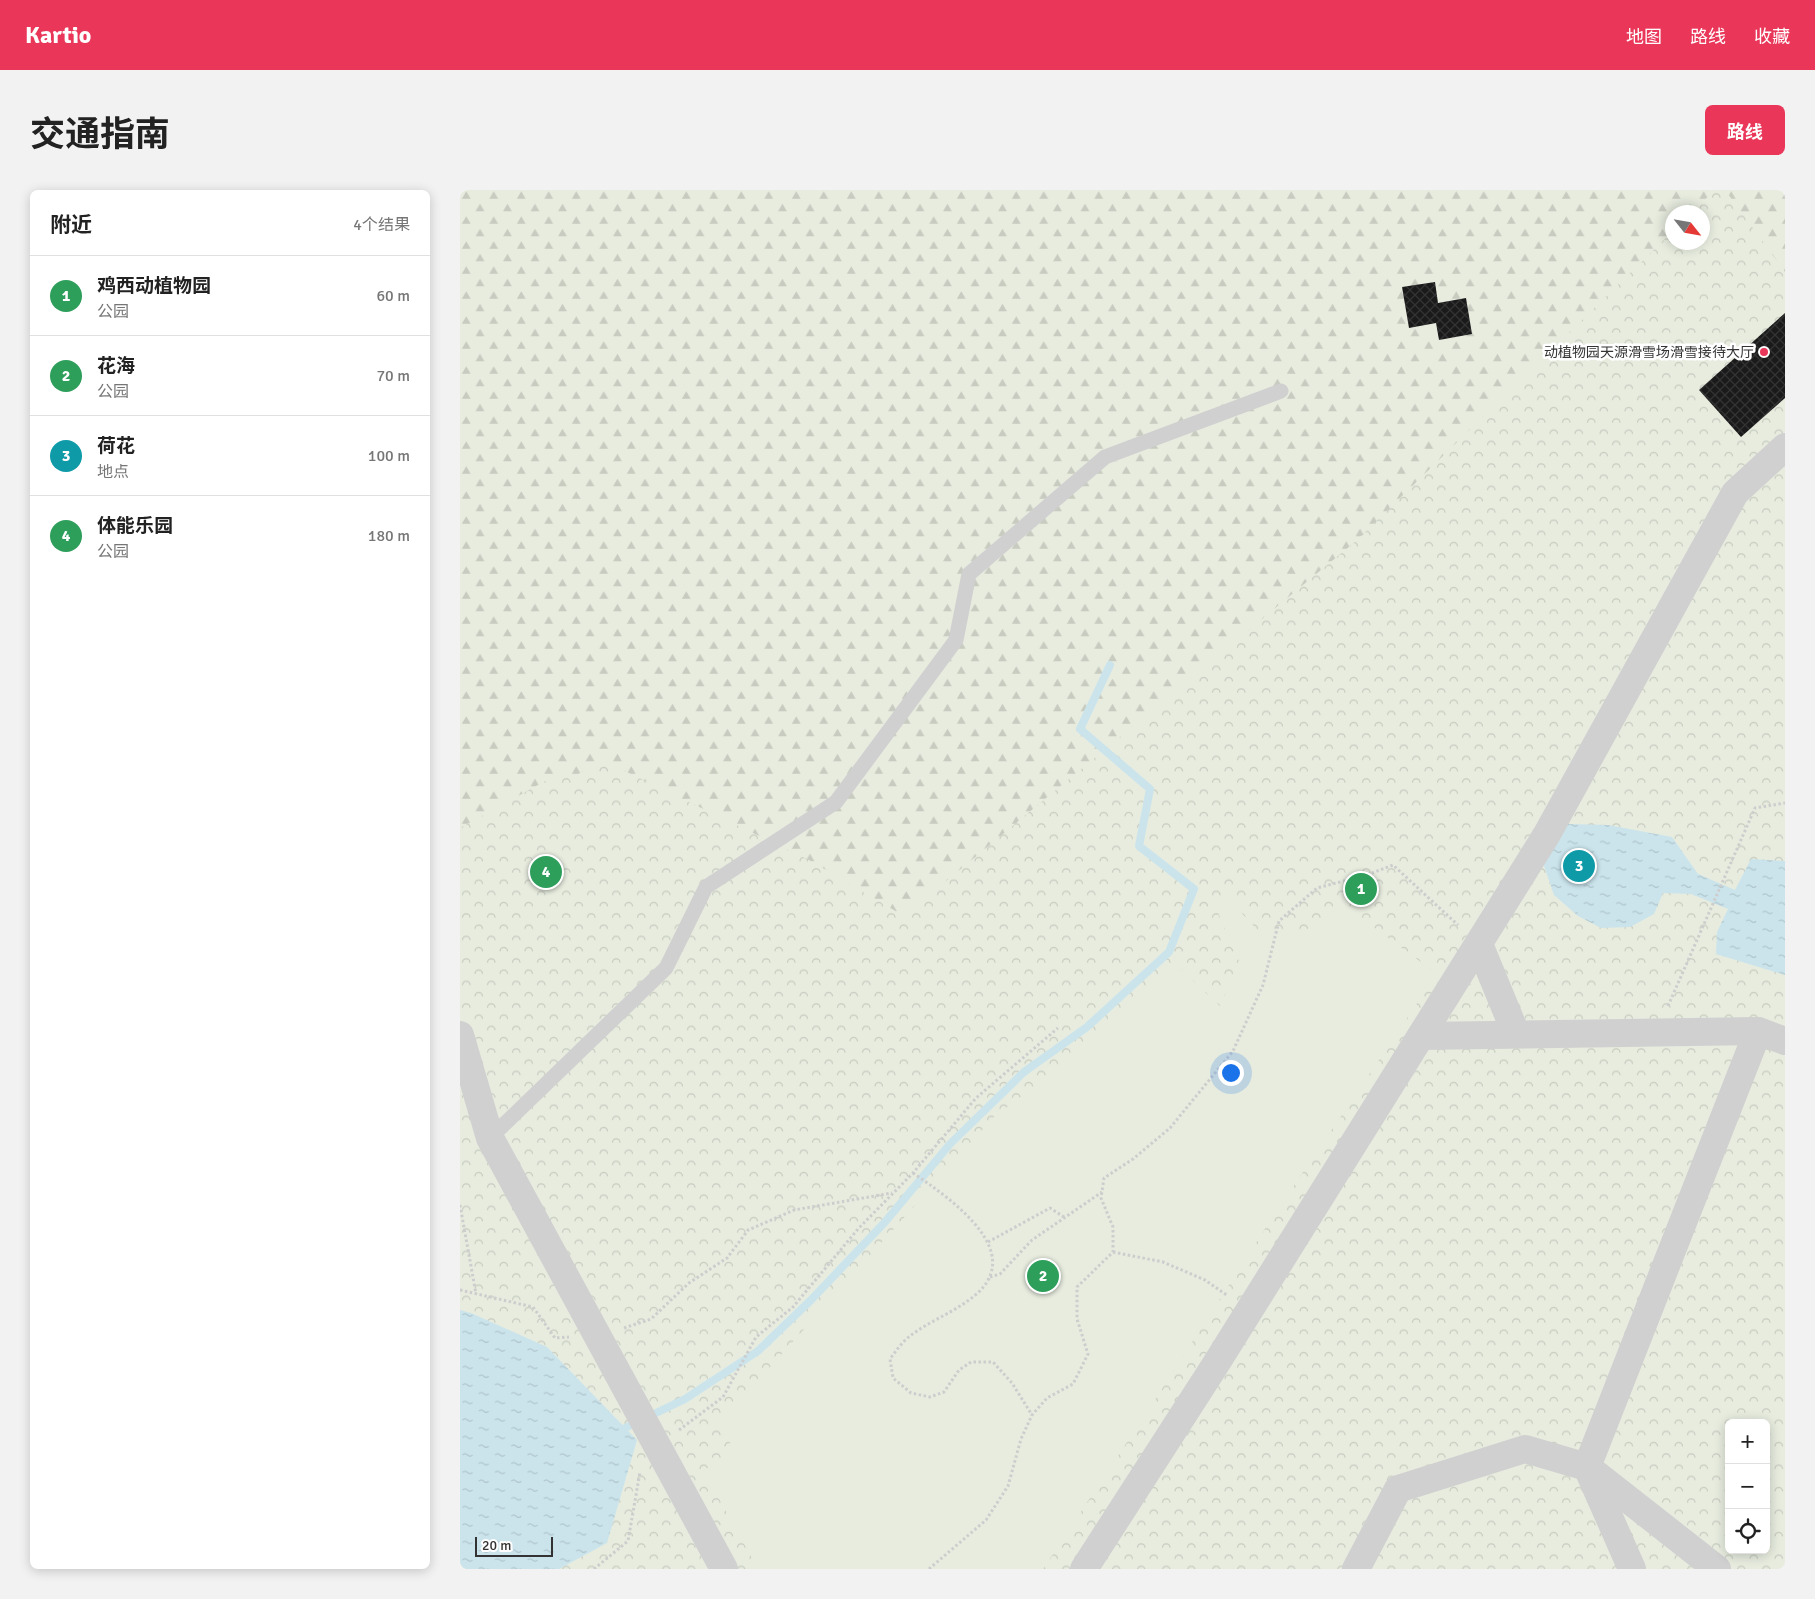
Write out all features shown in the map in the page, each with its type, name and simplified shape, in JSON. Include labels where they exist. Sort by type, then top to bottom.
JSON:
[{"type":"street","points":[[1084,1569],[1249,1311],[1547,834],[1735,493],[1785,448]]},
{"type":"street","points":[[1479,944],[1516,1034]]},
{"type":"street","points":[[1421,1036],[1758,1031],[1785,1041]]},
{"type":"street","points":[[1632,1569],[1587,1467],[1758,1031]]},
{"type":"street","points":[[460,1035],[490,1138],[724,1569]]},
{"type":"street","points":[[1356,1569],[1398,1488],[1525,1449],[1587,1467],[1717,1569]]},
{"type":"lane","points":[[490,1138],[666,968],[706,887],[836,802],[956,640],[969,574],[1105,457],[1281,391]]},
{"type":"path","points":[[1656,1033],[1755,808],[1785,803]]},
{"type":"path","points":[[929,1569],[986,1520],[1008,1486],[1021,1439],[1032,1415],[1047,1398],[1073,1384],[1088,1354],[1077,1319],[1077,1287],[1113,1252],[1113,1227],[1101,1198],[1104,1178],[1133,1159],[1170,1128],[1233,1051],[1263,985],[1279,921],[1318,888],[1367,875],[1393,865],[1479,944]]},
{"type":"path","points":[[594,1569],[628,1541],[642,1455],[655,1441],[723,1397],[756,1337],[793,1307],[858,1229],[912,1173],[976,1098],[1058,1028]]},
{"type":"path","points":[[912,1173],[946,1196],[981,1231],[990,1246],[994,1262],[989,1280],[970,1300],[909,1336],[890,1359],[892,1378],[911,1393],[930,1397],[944,1392],[959,1370],[971,1362],[993,1362],[1012,1382],[1032,1415]]},
{"type":"path","points":[[990,1277],[1000,1274],[1032,1240],[1102,1191]]},
{"type":"path","points":[[460,1290],[533,1306],[555,1338],[598,1337],[651,1319],[689,1284],[727,1258],[748,1230],[794,1210],[892,1194]]},
{"type":"path","points":[[460,1205],[476,1294]]},
{"type":"path","points":[[988,1242],[1050,1208],[1064,1217]]},
{"type":"path","points":[[1113,1252],[1164,1262],[1197,1276],[1249,1311]]},
{"type":"green space","points":[[460,190],[1785,190],[1785,1569],[460,1569]]},
{"type":"green space","points":[[1715,190],[1725,190],[1785,272],[1785,1569],[460,1569],[460,828],[567,769],[573,778],[600,759],[811,861],[904,916],[1356,541],[1665,239],[1665,250],[1710,250],[1710,205],[1699,205]]},
{"type":"green space","points":[[1226,896],[1262,935],[1317,928],[1341,903],[1437,974],[1274,1215],[1043,1569],[758,1569],[703,1470],[735,1455],[721,1422],[994,1117],[1092,1043],[1176,965],[1220,1006],[1239,961],[1216,908]]},
{"type":"water","points":[[1568,824],[1608,825],[1672,837],[1698,874],[1735,890],[1751,859],[1785,861],[1785,975],[1716,954],[1717,932],[1728,909],[1691,894],[1663,893],[1654,914],[1630,927],[1601,928],[1578,916],[1554,895],[1543,863]]},
{"type":"water","points":[[460,1310],[471,1313],[547,1347],[637,1440],[607,1543],[559,1569],[460,1569]]},
{"type":"building","points":[[1435,282],[1438,303],[1466,298],[1472,334],[1439,340],[1436,323],[1409,328],[1402,287]]},
{"type":"building","name":"动植物园天源滑雪场滑雪接待大厅","points":[[1785,313],[1785,398],[1741,437],[1699,390]]},
{"type":"waterway","points":[[625,1428],[685,1399],[758,1351],[811,1300],[885,1222],[950,1144],[1024,1072],[1087,1027],[1169,952],[1194,889],[1139,846],[1150,789],[1080,729],[1110,665]]},
{"type":"place","name":"动植物园天源滑雪场滑雪接待大厅","points":[[1764,352]]},
{"type":"place","name":"荷花","points":[[1579,866]]},
{"type":"place","name":"体能乐园","points":[[546,872]]},
{"type":"place","name":"鸡西动植物园","points":[[1361,889]]},
{"type":"place","name":"花海","points":[[1043,1276]]}]
